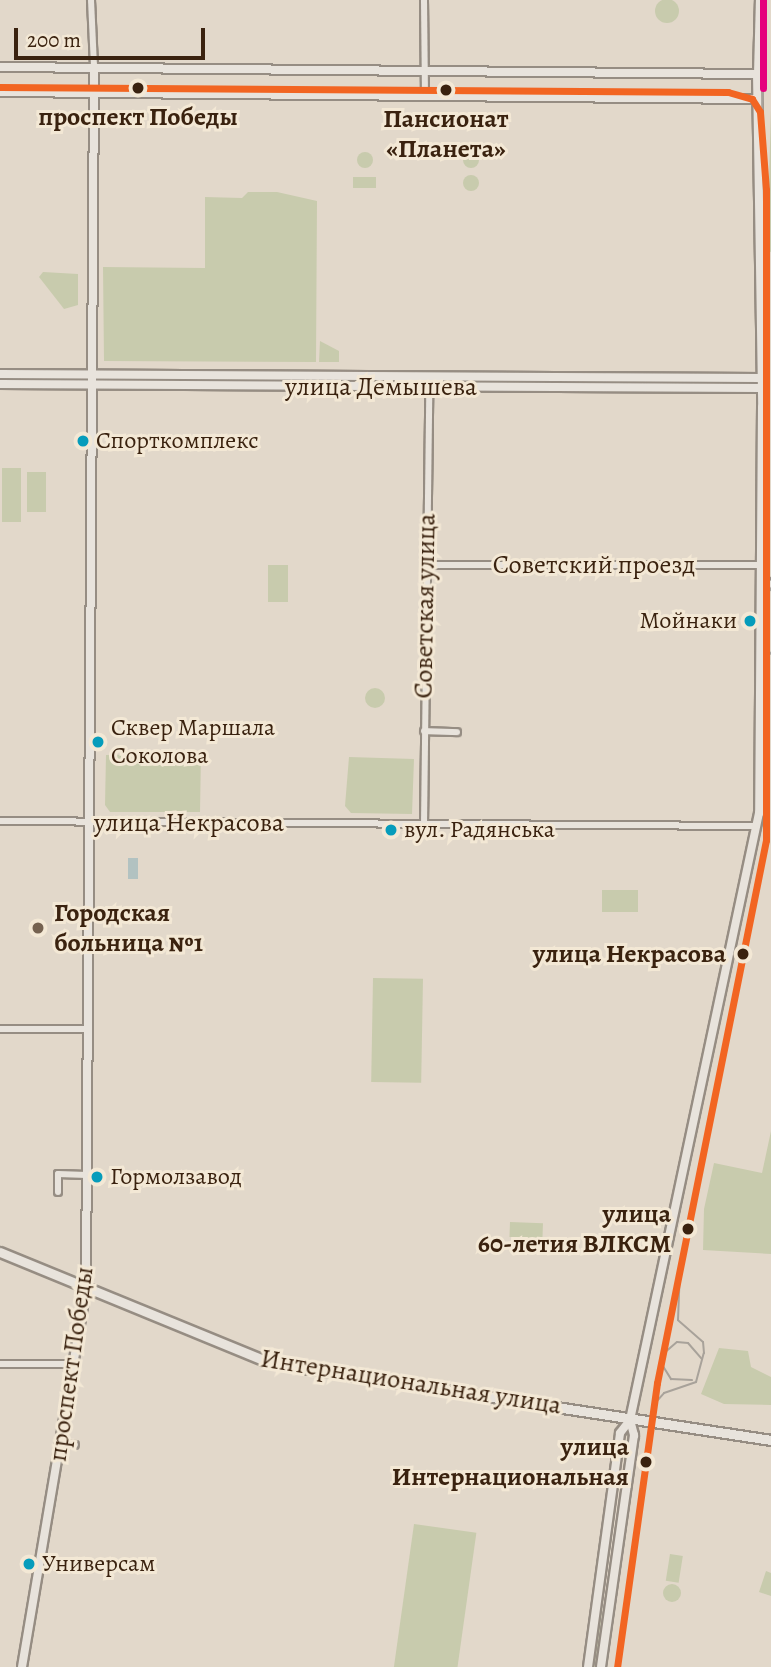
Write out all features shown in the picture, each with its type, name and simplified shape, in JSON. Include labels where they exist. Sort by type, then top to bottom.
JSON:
[{"type":"main road","name":"Интернациональная улица","points":[[0,1252],[278,1365],[771,1440]]},
{"type":"street","points":[[91,0],[94,67]]},
{"type":"street","points":[[424,0],[425,96]]},
{"type":"street","points":[[601,1667],[634,1435],[631,1418],[755,827],[761,782],[763,578],[757,99],[759,0]]},
{"type":"street","points":[[0,67],[757,74]]},
{"type":"street","name":"проспект Победы","points":[[22,1667],[86,1287],[94,67]]},
{"type":"street","points":[[0,92],[757,99]]},
{"type":"street","name":"улица Демышева","points":[[0,374],[761,378]]},
{"type":"street","points":[[427,377],[429,387]]},
{"type":"street","points":[[671,378],[671,388]]},
{"type":"street","name":"улица Демышева","points":[[0,384],[761,388]]},
{"type":"street","name":"Советская улица","points":[[424,825],[429,387]]},
{"type":"street","name":"Советский проезд","points":[[425,565],[762,565]]},
{"type":"street","points":[[763,578],[771,585]]},
{"type":"street","points":[[424,731],[457,732]]},
{"type":"street","name":"улица Некрасова","points":[[0,821],[755,827]]},
{"type":"street","points":[[0,1030],[88,1028]]},
{"type":"street","points":[[58,1192],[58,1174],[87,1175]]},
{"type":"street","points":[[0,1364],[75,1364]]},
{"type":"street","points":[[587,1667],[620,1433],[631,1418]]},
{"type":"street","points":[[61,1443],[75,1445]]},
{"type":"green space","points":[[667,-1],[676,2],[679,11],[676,20],[667,23],[658,20],[655,11],[658,2]]},
{"type":"green space","points":[[771,109],[771,252],[767,251]]},
{"type":"green space","points":[[365,152],[371,154],[371,166],[365,168],[359,166],[357,160],[359,154]]},
{"type":"green space","points":[[471,152],[477,154],[477,166],[471,168],[465,166],[463,160],[465,154]]},
{"type":"green space","points":[[468,175],[474,175],[479,183],[477,189],[468,191],[463,186],[463,180]]},
{"type":"green space","points":[[353,177],[376,177],[376,188],[353,188]]},
{"type":"green space","points":[[248,192],[277,192],[317,201],[316,362],[104,361],[103,267],[205,268],[205,197],[242,198]]},
{"type":"green space","points":[[43,272],[78,274],[78,305],[64,309],[39,277]]},
{"type":"green space","points":[[320,341],[339,351],[339,362],[319,362]]},
{"type":"green space","points":[[107,378],[421,380],[423,382],[107,381]]},
{"type":"green space","points":[[436,380],[665,380],[665,384],[436,384]]},
{"type":"green space","points":[[2,468],[21,468],[21,522],[2,522]]},
{"type":"green space","points":[[27,472],[46,472],[46,512],[27,512]]},
{"type":"green space","points":[[268,565],[288,565],[288,602],[268,602]]},
{"type":"green space","points":[[375,688],[382,691],[385,698],[382,705],[375,708],[368,705],[365,698],[368,691]]},
{"type":"green space","points":[[201,753],[200,812],[110,812],[105,805],[106,755]]},
{"type":"green space","points":[[349,757],[414,759],[412,814],[351,813],[345,806]]},
{"type":"green space","points":[[602,890],[638,890],[638,912],[602,912]]},
{"type":"green space","points":[[373,978],[423,979],[421,1083],[371,1082]]},
{"type":"green space","points":[[771,1131],[771,1254],[703,1250],[704,1209],[714,1163],[762,1173]]},
{"type":"green space","points":[[510,1222],[543,1223],[542,1238],[509,1237]]},
{"type":"green space","points":[[719,1348],[748,1351],[751,1367],[771,1377],[771,1405],[724,1404],[701,1394]]},
{"type":"green space","points":[[628,1431],[615,1547],[613,1547]]},
{"type":"green space","points":[[414,1524],[476,1533],[458,1667],[394,1667]]},
{"type":"green space","points":[[670,1554],[683,1556],[679,1583],[666,1581]]},
{"type":"green space","points":[[608,1556],[596,1667],[594,1667]]},
{"type":"green space","points":[[766,1571],[771,1573],[771,1596],[759,1592]]},
{"type":"green space","points":[[668,1584],[676,1584],[681,1593],[679,1600],[668,1602],[663,1597],[663,1589]]},
{"type":"shaded area","points":[[128,858],[138,858],[138,879],[128,879]]},
{"type":"tram line","points":[[762,120],[763,88]]},
{"type":"tram line","points":[[768,585],[771,590]]},
{"type":"tram line","points":[[768,650],[771,654]]},
{"type":"tram line","points":[[656,1402],[664,1393],[696,1382],[704,1353],[703,1342],[678,1320],[680,1268]]},
{"type":"tram line","points":[[663,1354],[677,1342],[688,1343],[702,1359]]},
{"type":"tram line","points":[[661,1363],[671,1379],[692,1380]]},
{"type":"transit line","points":[[763,0],[763,88]]},
{"type":"transit line","points":[[0,87],[728,92],[752,99],[760,112],[766,190],[766,840],[657,1383],[617,1667]]},
{"type":"place","name":"проспект Победы","points":[[138,88]]},
{"type":"place","name":"Пансионат «Планета»","points":[[446,90]]},
{"type":"place","name":"Спорткомплекс","points":[[83,441]]},
{"type":"place","name":"Мойнаки","points":[[750,621]]},
{"type":"place","name":"Сквер Маршала Соколова","points":[[98,742]]},
{"type":"place","name":"вул. Радянська","points":[[391,830]]},
{"type":"place","name":"Городская больница №1","points":[[38,928]]},
{"type":"place","name":"улица Некрасова","points":[[743,954]]},
{"type":"place","name":"Гормолзавод","points":[[97,1177]]},
{"type":"place","name":"улица 60-летия ВЛКСМ","points":[[688,1229]]},
{"type":"place","name":"улица Интернациональная","points":[[646,1462]]},
{"type":"place","name":"Универсам","points":[[29,1564]]}]
